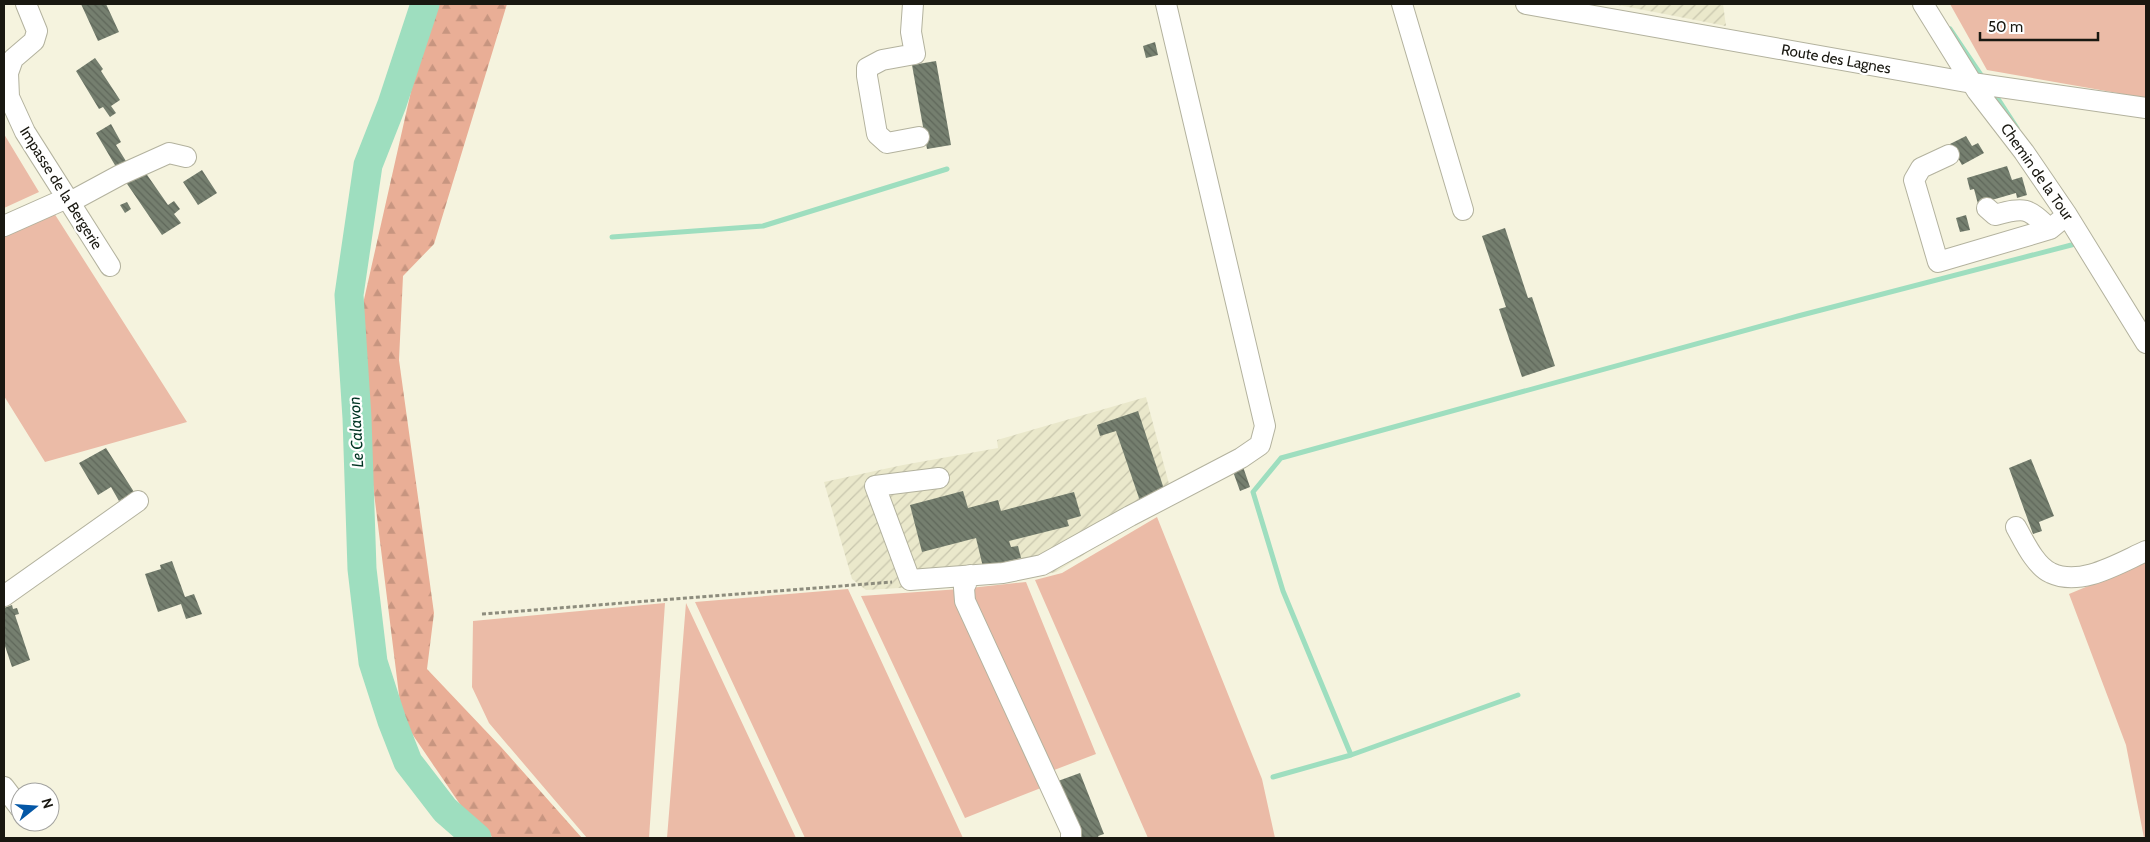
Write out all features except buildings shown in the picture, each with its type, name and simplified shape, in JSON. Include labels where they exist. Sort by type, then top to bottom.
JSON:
[{"type":"street","points":[[913,4],[911,32],[915,54],[882,60],[867,68],[866,76],[877,134],[887,143],[919,137]]},
{"type":"street","points":[[939,478],[875,486],[910,580],[1003,572],[1042,565],[1240,458],[1260,445],[1265,426],[1166,4]]},
{"type":"street","points":[[1402,4],[1463,210]]},
{"type":"street","name":"Route des Lagnes","points":[[1526,4],[1560,7],[1972,83],[2146,108]]},
{"type":"street","name":"Chemin de la Tour","points":[[1924,4],[1972,83],[2068,215],[2146,343]]},
{"type":"street","name":"Impasse de la Bergerie","points":[[29,5],[37,32],[34,41],[13,59],[8,73],[9,97],[25,132],[110,266]]},
{"type":"street","points":[[4,226],[68,200],[169,153],[186,157]]},
{"type":"street","points":[[1949,155],[1921,168],[1914,180],[1938,262],[2050,228],[2068,215]]},
{"type":"street","points":[[1987,208],[1995,215],[2018,209],[2032,212],[2050,228]]},
{"type":"street","points":[[4,596],[138,501]]},
{"type":"street","points":[[2016,527],[2030,552],[2050,572],[2067,577],[2085,576],[2146,551]]},
{"type":"street","points":[[970,575],[964,588],[964,601],[1052,787],[1071,831],[1071,838]]},
{"type":"path","points":[[482,614],[910,580]]},
{"type":"shaded area","points":[[1613,4],[1723,4],[1726,26]]},
{"type":"shaded area","points":[[1950,4],[2146,4],[2146,98],[1987,70]]},
{"type":"shaded area","points":[[4,134],[39,192],[4,208]]},
{"type":"shaded area","points":[[54,213],[187,422],[45,462],[4,396],[4,235]]},
{"type":"shaded area","points":[[1146,397],[1173,499],[1056,572],[1015,581],[866,590],[852,579],[824,482],[903,465],[998,448],[997,440]]},
{"type":"shaded area","points":[[1157,517],[1262,779],[1275,838],[1148,838],[1035,580],[1062,573]]},
{"type":"shaded area","points":[[2146,562],[2146,838],[2144,838],[2126,745],[2069,594]]},
{"type":"shaded area","points":[[1026,582],[1096,754],[1049,772],[970,588]]},
{"type":"shaded area","points":[[848,589],[963,838],[805,838],[695,602]]},
{"type":"shaded area","points":[[960,589],[1046,786],[965,818],[861,596]]},
{"type":"shaded area","points":[[665,603],[649,838],[587,838],[489,723],[472,687],[473,621]]},
{"type":"shaded area","points":[[686,603],[796,838],[667,838]]},
{"type":"green space","points":[[437,4],[507,4],[434,244],[403,276],[399,360],[434,613],[427,669],[501,747],[582,838],[493,838],[466,813],[402,719],[373,485],[363,304],[414,78]]},
{"type":"waterway","name":"Le Calavon","points":[[425,4],[392,104],[368,165],[349,295],[357,418],[362,569],[373,662],[392,721],[408,762],[445,810],[477,838]]},
{"type":"waterway","points":[[1950,29],[1983,78]]},
{"type":"waterway","points":[[1993,91],[2017,128]]},
{"type":"waterway","points":[[612,237],[763,226],[947,169]]},
{"type":"waterway","points":[[1273,777],[1351,755],[1283,591],[1253,492],[1281,458],[1798,316],[2079,243]]},
{"type":"waterway","points":[[1351,755],[1518,695]]}]
